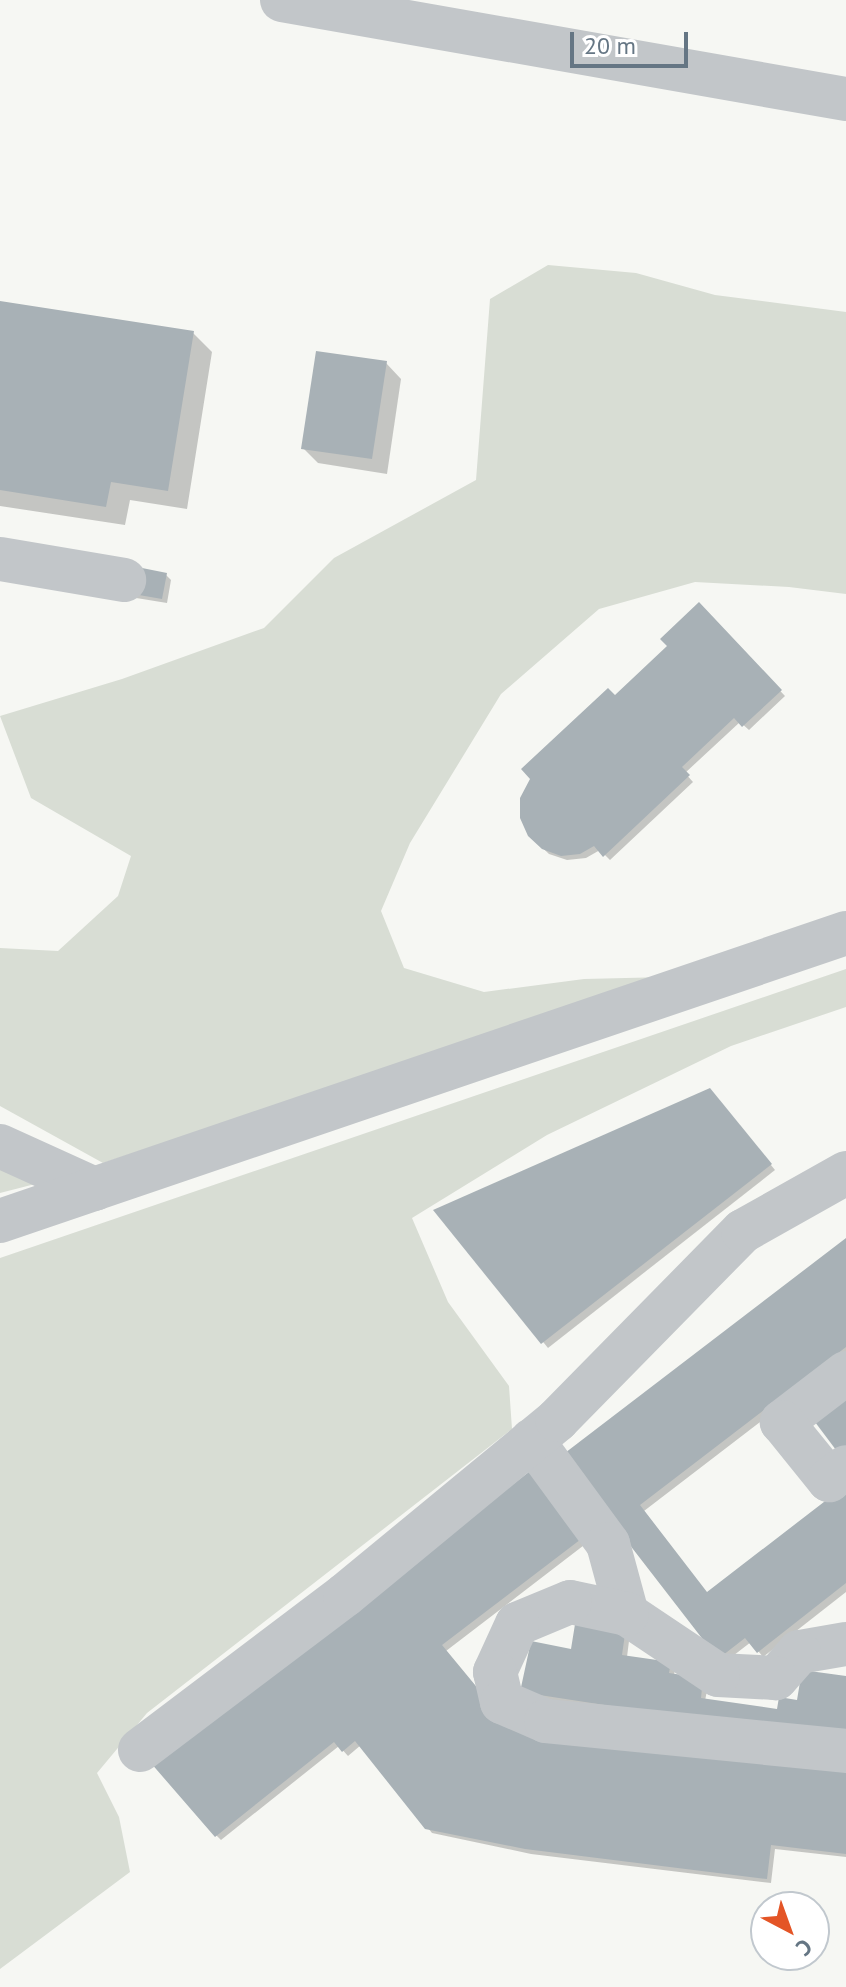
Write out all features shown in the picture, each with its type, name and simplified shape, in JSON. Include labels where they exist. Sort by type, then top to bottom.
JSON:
[{"type":"street","points":[[282,0],[846,99]]},
{"type":"street","points":[[0,559],[124,580]]},
{"type":"street","points":[[0,1221],[846,933]]},
{"type":"street","points":[[0,1146],[95,1189]]},
{"type":"street","points":[[140,1750],[345,1595],[532,1440],[638,1341],[743,1231],[846,1173]]},
{"type":"street","points":[[846,1373],[782,1422],[829,1480],[846,1467]]},
{"type":"street","points":[[532,1440],[608,1544],[627,1614]]},
{"type":"street","points":[[846,1644],[799,1652],[776,1678],[718,1675],[627,1614],[570,1602],[517,1624],[495,1672],[502,1702],[546,1721],[846,1751]]},
{"type":"shaded area","points":[[548,265],[636,273],[715,295],[846,312],[846,594],[789,587],[695,582],[599,609],[501,694],[410,843],[381,911],[404,968],[484,992],[584,979],[667,977],[103,1163],[0,1106],[0,948],[58,951],[118,896],[131,856],[31,798],[0,716],[122,679],[264,628],[334,558],[476,480],[490,299]]},
{"type":"shaded area","points":[[846,969],[846,1007],[731,1046],[547,1135],[412,1218],[448,1302],[509,1386],[512,1429],[147,1713],[97,1773],[119,1817],[130,1872],[0,1969],[0,1258]]},
{"type":"shaded area","points":[[0,1169],[39,1183],[0,1193]]},
{"type":"building","points":[[0,301],[194,331],[168,491],[111,482],[106,507],[0,490]]},
{"type":"building","points":[[316,351],[387,361],[372,459],[301,449]]},
{"type":"building","points":[[127,565],[167,573],[162,599],[122,592]]},
{"type":"building","points":[[699,602],[782,690],[742,727],[734,718],[682,767],[690,775],[603,857],[594,846],[580,854],[561,856],[542,849],[528,836],[520,818],[520,798],[530,779],[521,769],[608,688],[615,695],[667,646],[660,639]]},
{"type":"building","points":[[710,1088],[772,1164],[541,1344],[433,1210]]},
{"type":"building","points":[[846,1238],[846,1347],[640,1505],[707,1592],[846,1485],[846,1583],[757,1653],[745,1638],[718,1659],[561,1456]]},
{"type":"building","points":[[846,1398],[846,1448],[839,1454],[815,1422]]},
{"type":"building","points":[[538,1465],[589,1533],[442,1645],[499,1714],[846,1761],[846,1854],[771,1845],[767,1879],[525,1849],[425,1829],[355,1741],[342,1752],[334,1742],[215,1837],[150,1762]]},
{"type":"building","points":[[576,1618],[625,1634],[622,1655],[671,1662],[669,1673],[703,1678],[701,1698],[777,1709],[779,1697],[797,1700],[802,1670],[846,1676],[846,1742],[520,1692],[531,1641],[571,1649]]}]
